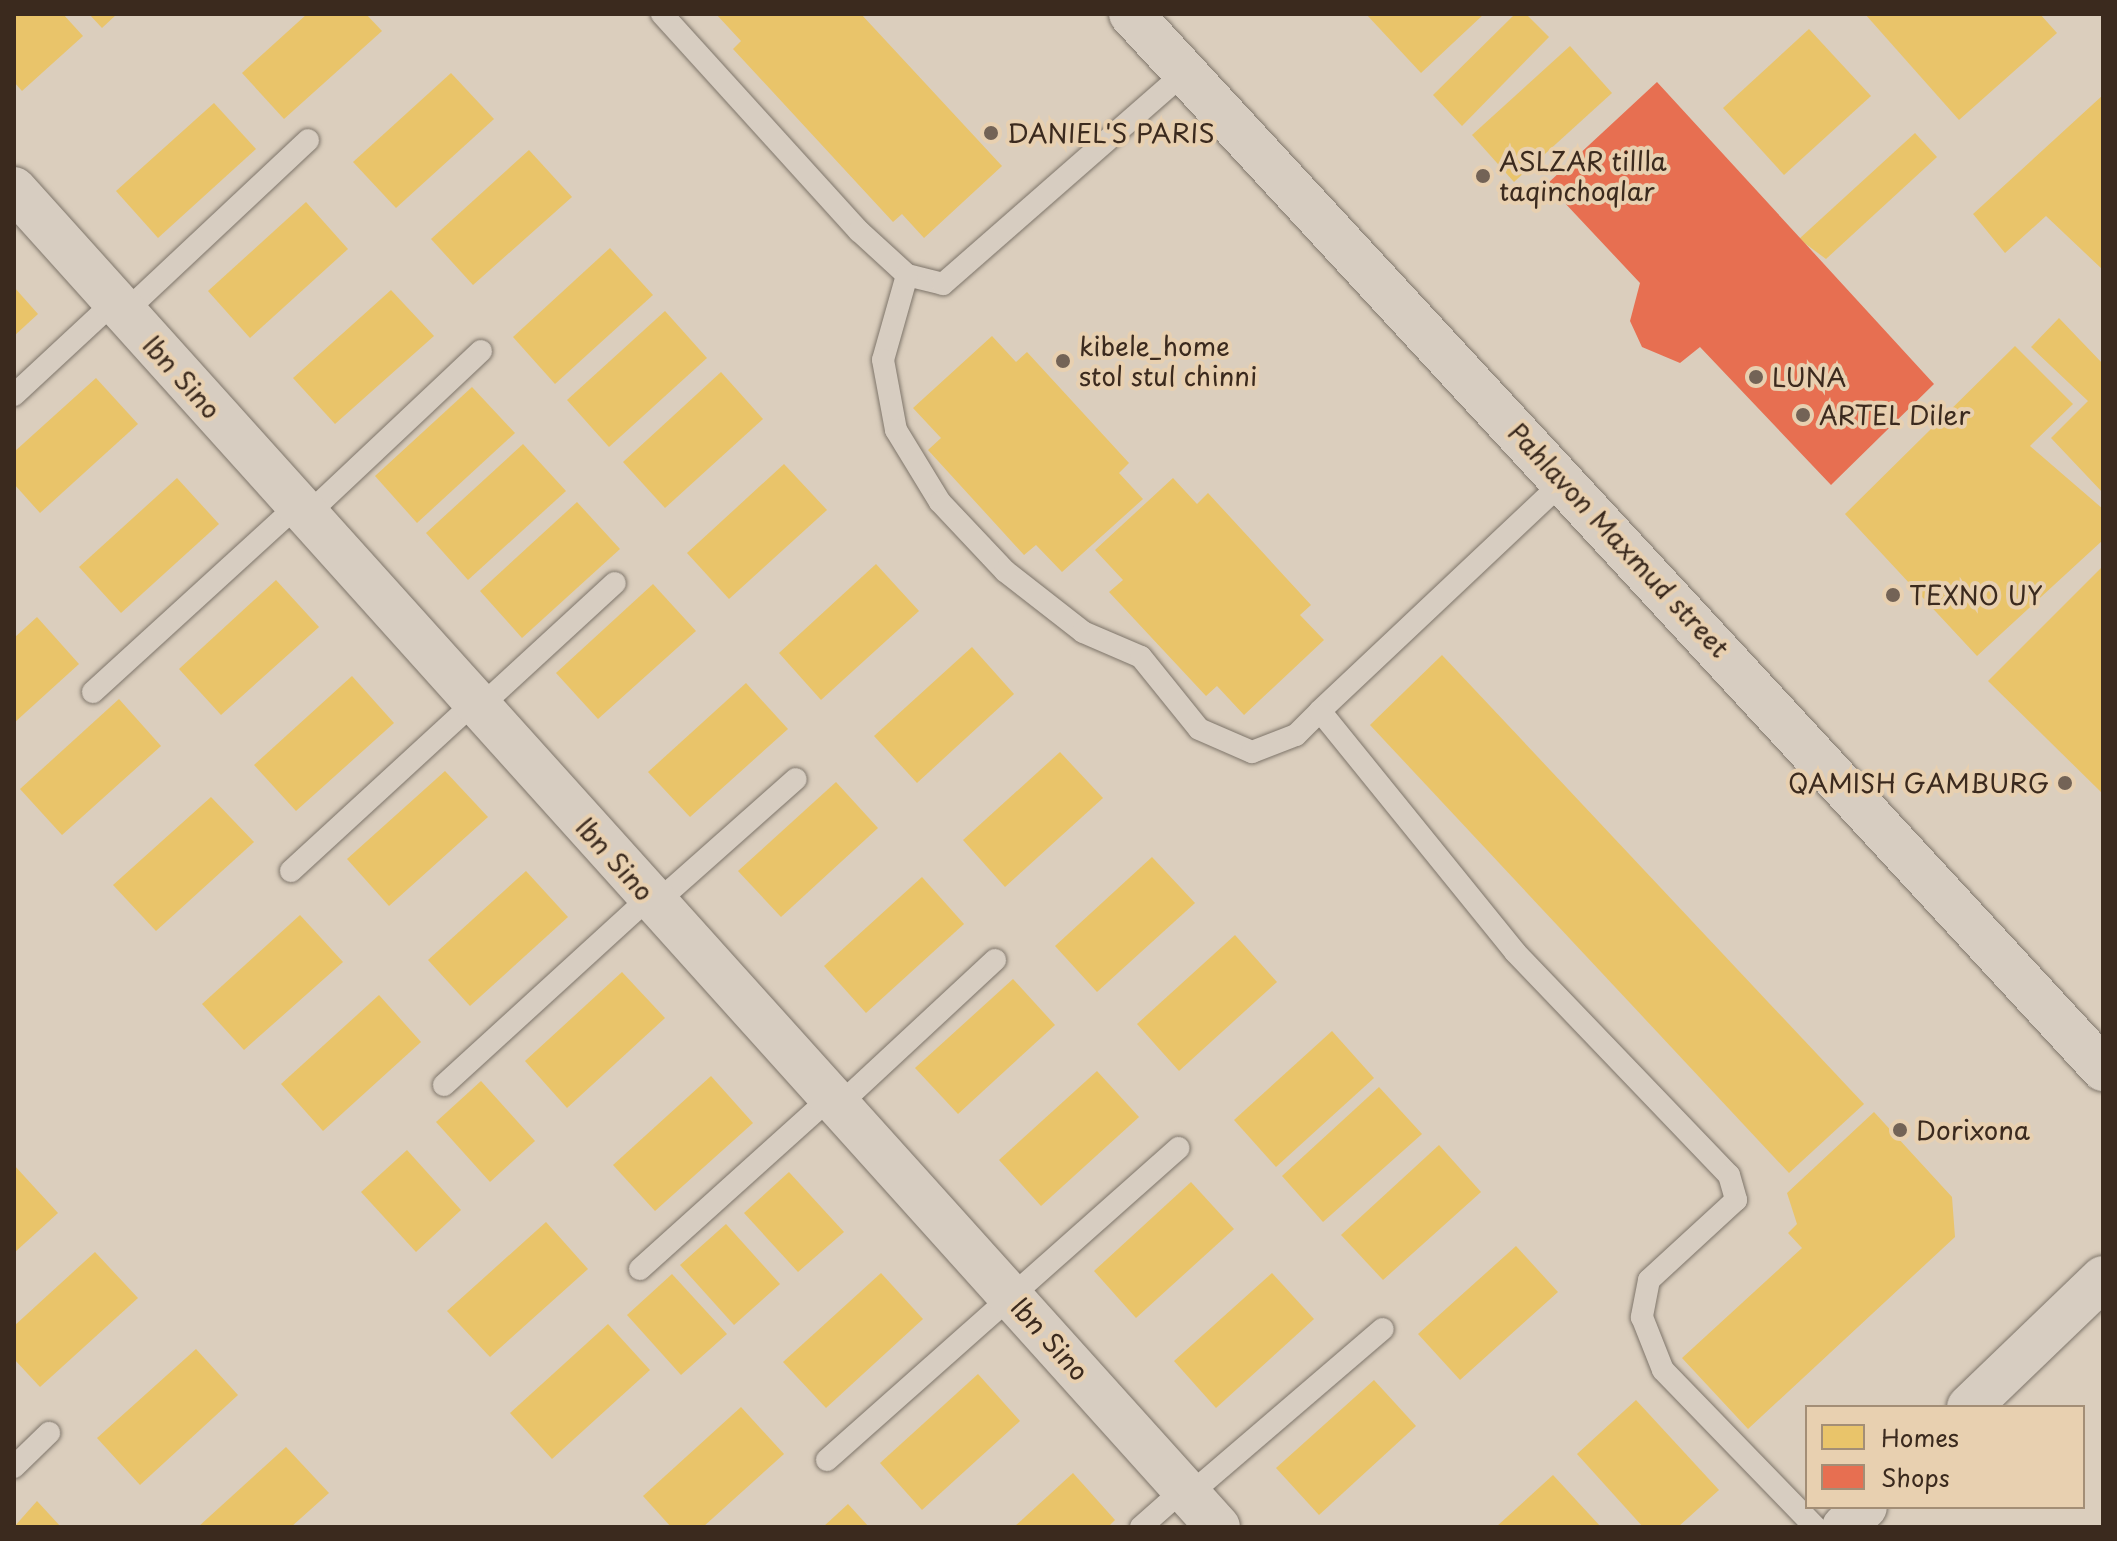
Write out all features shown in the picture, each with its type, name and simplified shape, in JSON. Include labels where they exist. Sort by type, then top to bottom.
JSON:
[{"type":"street","name":"Pahlavon Maxmud street","points":[[1131,14],[1565,480],[2103,1069]]},
{"type":"street","name":"Ibn Sino","points":[[14,189],[1218,1527]]},
{"type":"street","points":[[1971,1405],[2103,1278]]},
{"type":"street","points":[[1844,1527],[1863,1509]]},
{"type":"lane","points":[[662,14],[907,275],[943,284],[1185,72]]},
{"type":"lane","points":[[14,395],[120,307],[308,140]]},
{"type":"lane","points":[[907,275],[883,360],[896,430],[940,502],[1005,571],[1083,632],[1141,657],[1199,729],[1252,752],[1296,735],[1565,480]]},
{"type":"lane","points":[[93,692],[481,351]]},
{"type":"lane","points":[[291,871],[615,583]]},
{"type":"lane","points":[[1320,711],[1515,952],[1729,1175],[1736,1200],[1649,1280],[1642,1317],[1663,1370],[1815,1527]]},
{"type":"lane","points":[[444,1085],[653,900],[796,779]]},
{"type":"lane","points":[[640,1269],[995,960]]},
{"type":"lane","points":[[827,1460],[1179,1148]]},
{"type":"lane","points":[[1141,1527],[1383,1329]]},
{"type":"lane","points":[[14,1467],[49,1433]]},
{"type":"building: Homes","points":[[14,14],[63,14],[83,36],[22,91],[14,82]]},
{"type":"building: Homes","points":[[89,14],[117,14],[102,28]]},
{"type":"building: Homes","points":[[307,14],[366,14],[382,31],[284,119],[242,73]]},
{"type":"building: Homes","points":[[716,14],[861,14],[1002,166],[924,238],[902,214],[893,222],[733,49],[741,41]]},
{"type":"building: Homes","points":[[1366,14],[1484,14],[1421,73]]},
{"type":"building: Homes","points":[[1515,14],[1526,14],[1549,37],[1462,126],[1433,95]]},
{"type":"building: Homes","points":[[1865,14],[2040,14],[2057,33],[1959,120]]},
{"type":"building: Homes","points":[[1809,29],[1871,96],[1784,175],[1723,108]]},
{"type":"building: Homes","points":[[1570,46],[1612,93],[1514,182],[1472,135]]},
{"type":"building: Homes","points":[[451,73],[494,119],[396,208],[353,162]]},
{"type":"building: Homes","points":[[2103,95],[2103,270],[2046,216],[2005,253],[1973,214]]},
{"type":"building: Homes","points":[[214,103],[256,149],[158,238],[116,191]]},
{"type":"building: Homes","points":[[1915,133],[1937,157],[1826,259],[1799,239]]},
{"type":"building: Homes","points":[[529,150],[572,197],[473,285],[431,239]]},
{"type":"building: Homes","points":[[306,202],[348,249],[250,338],[208,291]]},
{"type":"building: Homes","points":[[610,248],[653,295],[555,384],[513,337]]},
{"type":"building: Homes","points":[[14,287],[38,314],[14,336]]},
{"type":"building: Homes","points":[[391,290],[434,336],[335,424],[293,378]]},
{"type":"building: Homes","points":[[665,311],[707,358],[609,447],[567,400]]},
{"type":"building: Homes","points":[[2059,318],[2103,364],[2103,493],[2051,438],[2088,401],[2031,347]]},
{"type":"building: Homes","points":[[992,336],[1016,362],[1027,352],[1129,463],[1119,473],[1143,499],[1062,572],[1036,545],[1024,555],[928,450],[941,438],[913,408]]},
{"type":"building: Homes","points":[[2015,346],[2073,404],[2030,446],[2103,509],[2103,540],[1977,656],[1845,514]]},
{"type":"building: Homes","points":[[721,372],[763,419],[665,508],[623,462]]},
{"type":"building: Homes","points":[[96,378],[138,424],[40,513],[14,484],[14,452]]},
{"type":"building: Homes","points":[[472,387],[515,433],[417,523],[375,476]]},
{"type":"building: Homes","points":[[523,444],[566,491],[468,580],[426,533]]},
{"type":"building: Homes","points":[[784,464],[827,510],[729,599],[687,553]]},
{"type":"building: Homes","points":[[177,478],[219,524],[121,613],[79,567]]},
{"type":"building: Homes","points":[[1173,478],[1197,504],[1208,493],[1311,605],[1300,615],[1324,640],[1244,715],[1217,686],[1206,696],[1109,592],[1123,580],[1095,550]]},
{"type":"building: Homes","points":[[577,502],[620,549],[522,638],[480,591]]},
{"type":"building: Homes","points":[[876,564],[919,611],[821,700],[779,653]]},
{"type":"building: Homes","points":[[2103,566],[2103,794],[1988,681]]},
{"type":"building: Homes","points":[[276,580],[319,627],[221,715],[179,669]]},
{"type":"building: Homes","points":[[653,584],[696,631],[598,719],[556,673]]},
{"type":"building: Homes","points":[[37,617],[79,664],[14,723],[14,638]]},
{"type":"building: Homes","points":[[972,647],[1014,694],[917,783],[874,736]]},
{"type":"building: Homes","points":[[1442,655],[1864,1104],[1789,1173],[1370,725]]},
{"type":"building: Homes","points":[[352,676],[394,723],[296,811],[254,765]]},
{"type":"building: Homes","points":[[746,683],[788,729],[690,817],[648,772]]},
{"type":"building: Homes","points":[[119,699],[161,746],[62,835],[20,789]]},
{"type":"building: Homes","points":[[1060,752],[1103,798],[1005,887],[963,840]]},
{"type":"building: Homes","points":[[445,771],[488,817],[389,906],[347,859]]},
{"type":"building: Homes","points":[[836,782],[878,828],[781,917],[738,871]]},
{"type":"building: Homes","points":[[211,797],[254,842],[156,931],[113,885]]},
{"type":"building: Homes","points":[[1152,857],[1195,903],[1097,992],[1055,946]]},
{"type":"building: Homes","points":[[526,871],[568,917],[470,1006],[428,960]]},
{"type":"building: Homes","points":[[922,877],[964,924],[866,1013],[824,966]]},
{"type":"building: Homes","points":[[300,915],[343,962],[244,1050],[202,1004]]},
{"type":"building: Homes","points":[[1235,935],[1277,982],[1179,1071],[1137,1024]]},
{"type":"building: Homes","points":[[622,972],[665,1018],[567,1108],[525,1061]]},
{"type":"building: Homes","points":[[1013,979],[1055,1025],[958,1114],[915,1068]]},
{"type":"building: Homes","points":[[379,995],[421,1042],[323,1131],[281,1084]]},
{"type":"building: Homes","points":[[1332,1031],[1374,1078],[1276,1167],[1234,1120]]},
{"type":"building: Homes","points":[[1097,1071],[1139,1117],[1041,1206],[999,1160]]},
{"type":"building: Homes","points":[[711,1076],[753,1123],[655,1211],[613,1165]]},
{"type":"building: Homes","points":[[481,1081],[535,1141],[490,1182],[436,1122]]},
{"type":"building: Homes","points":[[1379,1087],[1422,1134],[1323,1222],[1282,1176]]},
{"type":"building: Homes","points":[[1874,1112],[1952,1197],[1955,1237],[1748,1429],[1682,1358],[1802,1248],[1788,1233],[1797,1224],[1787,1193]]},
{"type":"building: Homes","points":[[1439,1145],[1481,1192],[1383,1280],[1341,1235]]},
{"type":"building: Homes","points":[[407,1150],[461,1210],[416,1252],[361,1192]]},
{"type":"building: Homes","points":[[14,1165],[58,1213],[14,1253]]},
{"type":"building: Homes","points":[[789,1172],[844,1232],[798,1272],[744,1213]]},
{"type":"building: Homes","points":[[1191,1182],[1234,1229],[1136,1318],[1094,1271]]},
{"type":"building: Homes","points":[[546,1222],[588,1269],[490,1357],[447,1311]]},
{"type":"building: Homes","points":[[726,1224],[780,1284],[734,1325],[680,1265]]},
{"type":"building: Homes","points":[[1516,1246],[1558,1292],[1460,1380],[1418,1334]]},
{"type":"building: Homes","points":[[95,1252],[138,1298],[40,1387],[14,1359],[14,1326]]},
{"type":"building: Homes","points":[[881,1273],[923,1319],[826,1408],[783,1362]]},
{"type":"building: Homes","points":[[1272,1273],[1314,1319],[1216,1408],[1174,1361]]},
{"type":"building: Homes","points":[[672,1274],[727,1334],[681,1375],[627,1315]]},
{"type":"building: Homes","points":[[608,1324],[650,1370],[552,1459],[510,1413]]},
{"type":"building: Homes","points":[[196,1349],[238,1395],[140,1485],[97,1438]]},
{"type":"building: Homes","points":[[978,1374],[1020,1421],[922,1510],[880,1463]]},
{"type":"building: Homes","points":[[1374,1380],[1416,1426],[1319,1515],[1276,1468]]},
{"type":"building: Homes","points":[[1636,1400],[1719,1490],[1678,1527],[1643,1527],[1577,1454]]},
{"type":"building: Homes","points":[[741,1407],[784,1454],[703,1527],[671,1527],[643,1496]]},
{"type":"building: Homes","points":[[286,1447],[329,1493],[291,1527],[198,1527]]},
{"type":"building: Homes","points":[[1073,1473],[1115,1520],[1108,1527],[1014,1527]]},
{"type":"building: Homes","points":[[1553,1475],[1601,1527],[1496,1527]]},
{"type":"building: Homes","points":[[37,1501],[61,1527],[14,1527]]},
{"type":"building: Homes","points":[[848,1504],[869,1527],[823,1527]]},
{"type":"building: Shops","points":[[1657,82],[1934,384],[1831,485],[1700,347],[1680,363],[1642,347],[1630,321],[1640,283],[1547,184]]},
{"type":"place","name":"DANIEL'S PARIS","points":[[991,133]]},
{"type":"place","name":"ASLZAR tillla taqinchoqlar","points":[[1483,176]]},
{"type":"place","name":"kibele_home stol stul chinni","points":[[1063,361]]},
{"type":"place","name":"LUNA","points":[[1756,377]]},
{"type":"place","name":"ARTEL Diler","points":[[1803,415]]},
{"type":"place","name":"TEXNO UY","points":[[1893,595]]},
{"type":"place","name":"QAMISH GAMBURG","points":[[2065,783]]},
{"type":"place","name":"Dorixona","points":[[1900,1130]]}]
